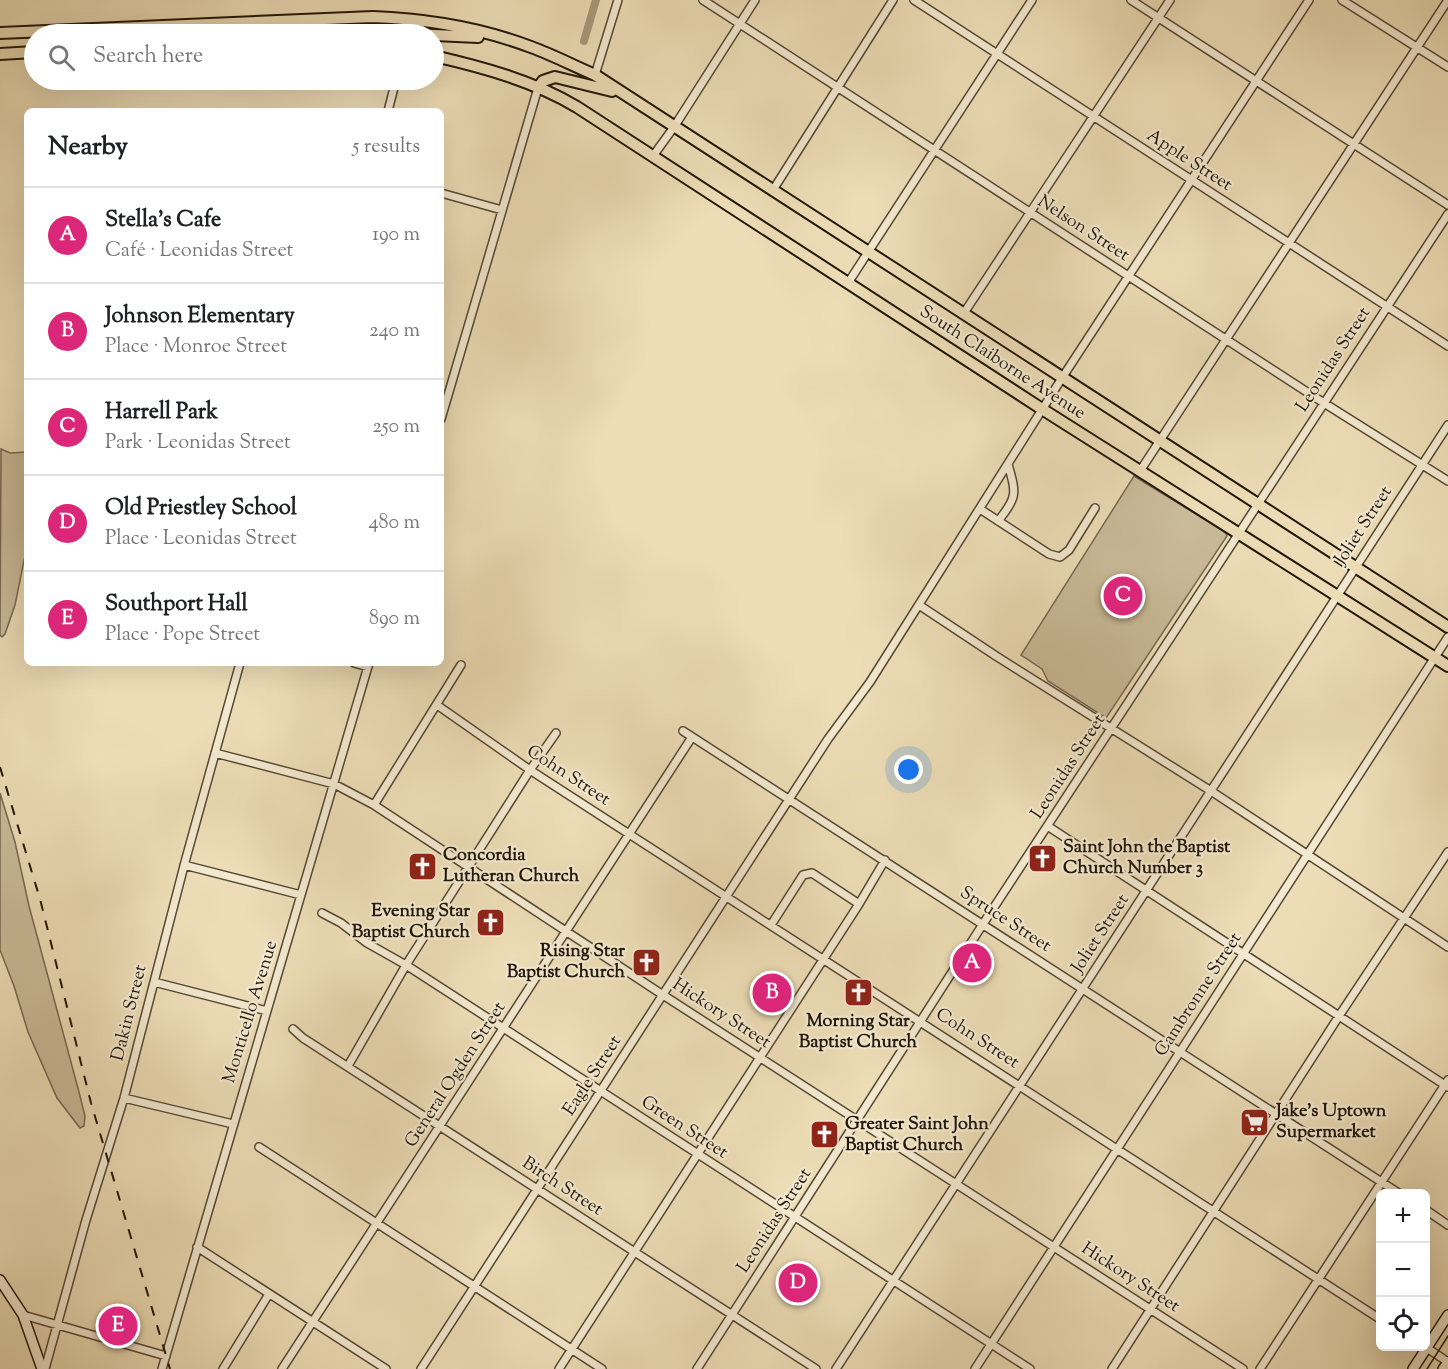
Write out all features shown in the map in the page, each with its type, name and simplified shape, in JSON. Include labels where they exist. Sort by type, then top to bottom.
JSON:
[{"type":"main road","points":[[210,24],[373,17],[398,24]]},
{"type":"main road","name":"South Claiborne Avenue","points":[[444,31],[487,34],[531,47],[595,75],[1448,627]]},
{"type":"main road","points":[[0,33],[24,32]]},
{"type":"main road","points":[[444,32],[477,37],[487,34]]},
{"type":"main road","points":[[0,54],[24,53]]},
{"type":"main road","name":"South Claiborne Avenue","points":[[444,59],[498,74],[561,97],[1042,409],[1448,666]]},
{"type":"main road","points":[[538,88],[543,81],[555,76],[621,93]]},
{"type":"main road","points":[[0,1280],[23,1315],[43,1369]]},
{"type":"main road","points":[[1430,1340],[1448,1315]]},
{"type":"main road","points":[[1413,1369],[1423,1351]]},
{"type":"main road","points":[[1443,1369],[1448,1362]]},
{"type":"street","points":[[595,75],[618,0]]},
{"type":"street","name":"Nelson Street","points":[[703,0],[1448,481]]},
{"type":"street","points":[[653,156],[755,0]]},
{"type":"street","points":[[773,190],[893,0]]},
{"type":"street","name":"Apple Street","points":[[914,0],[1448,346]]},
{"type":"street","points":[[848,283],[1032,0]]},
{"type":"street","points":[[1131,0],[1448,205]]},
{"type":"street","points":[[964,314],[1170,0]]},
{"type":"street","points":[[1042,409],[1309,0]]},
{"type":"street","points":[[1342,0],[1448,67]]},
{"type":"street","points":[[1140,471],[1448,0]]},
{"type":"street","points":[[444,409],[538,88]]},
{"type":"street","points":[[389,108],[393,90]]},
{"type":"street","points":[[444,194],[502,210]]},
{"type":"street","name":"Leonidas Street","points":[[697,1369],[983,924],[1049,827],[1448,214]]},
{"type":"street","name":"Eagle Street","points":[[422,1369],[828,739],[870,682],[1042,409]]},
{"type":"street","name":"Joliet Street","points":[[836,1369],[1448,425]]},
{"type":"street","points":[[998,521],[1010,507],[1014,497],[1008,464]]},
{"type":"street","points":[[980,509],[1049,554],[1060,557],[1069,550],[1095,508]]},
{"type":"street","points":[[919,605],[1211,791],[1448,947]]},
{"type":"street","name":"Cambronne Street","points":[[975,1369],[1448,638]]},
{"type":"street","points":[[374,805],[461,665]]},
{"type":"street","name":"Dakin Street","points":[[43,1369],[58,1326],[86,1220],[124,1098],[184,865],[239,666]]},
{"type":"street","name":"Monticello Avenue","points":[[162,1369],[368,666]]},
{"type":"street","name":"Cohn Street","points":[[437,705],[530,770],[825,958],[1376,1315]]},
{"type":"street","name":"Spruce Street","points":[[683,731],[1392,1189]]},
{"type":"street","points":[[348,1066],[406,966],[530,770],[556,733]]},
{"type":"street","name":"General Ogden Street","points":[[282,1369],[692,737]]},
{"type":"street","name":"Hickory Street","points":[[215,753],[334,784],[374,805],[663,995],[1243,1369]]},
{"type":"street","points":[[1049,827],[1447,1084],[1260,1369]]},
{"type":"street","points":[[1112,1369],[1339,1016],[1448,852]]},
{"type":"street","points":[[559,1369],[825,958],[885,860]]},
{"type":"street","points":[[184,865],[301,896]]},
{"type":"street","points":[[771,925],[803,875],[807,873],[812,873],[859,904]]},
{"type":"street","name":"Green Street","points":[[322,913],[341,923],[368,943],[1030,1369]]},
{"type":"street","points":[[154,981],[267,1011]]},
{"type":"street","name":"Birch Street","points":[[293,1029],[303,1038],[816,1369]]},
{"type":"street","points":[[124,1098],[233,1124]]},
{"type":"street","points":[[259,1147],[602,1369]]},
{"type":"street","points":[[1430,1213],[1448,1224]]},
{"type":"street","points":[[197,1247],[386,1369]]},
{"type":"street","points":[[223,1369],[269,1294]]},
{"type":"street","points":[[23,1315],[166,1356]]},
{"type":"street","points":[[1430,1350],[1448,1362]]},
{"type":"shaded area","points":[[1,449],[10,453],[24,452],[24,561],[15,605],[5,634],[2,637],[0,635]]},
{"type":"shaded area","points":[[1134,476],[1225,532],[1227,536],[1106,718],[1048,681],[1042,669],[1021,655]]},
{"type":"shaded area","points":[[0,793],[15,842],[29,906],[85,1116],[84,1126],[80,1128],[57,1098],[28,1032],[0,950]]},
{"type":"waterway","points":[[584,41],[596,0]]},
{"type":"tram line","points":[[1427,1369],[1448,1336]]},
{"type":"railway","points":[[0,767],[40,899],[91,1103],[170,1369]]},
{"type":"place","name":"Harrell Park","points":[[1123,596]]},
{"type":"place","name":"Saint John the Baptist Church Number 3","points":[[1042,858]]},
{"type":"place","name":"Concordia Lutheran Church","points":[[422,866]]},
{"type":"place","name":"Evening Star Baptist Church","points":[[491,922]]},
{"type":"place","name":"Rising Star Baptist Church","points":[[646,962]]},
{"type":"place","name":"Stella's Cafe","points":[[972,963]]},
{"type":"place","name":"Johnson Elementary","points":[[772,993]]},
{"type":"place","name":"Morning Star Baptist Church","points":[[858,993]]},
{"type":"place","name":"Jake's Uptown Supermarket","points":[[1255,1122]]},
{"type":"place","name":"Greater Saint John Baptist Church","points":[[824,1135]]},
{"type":"place","name":"Old Priestley School","points":[[798,1283]]},
{"type":"place","name":"Southport Hall","points":[[118,1326]]}]
